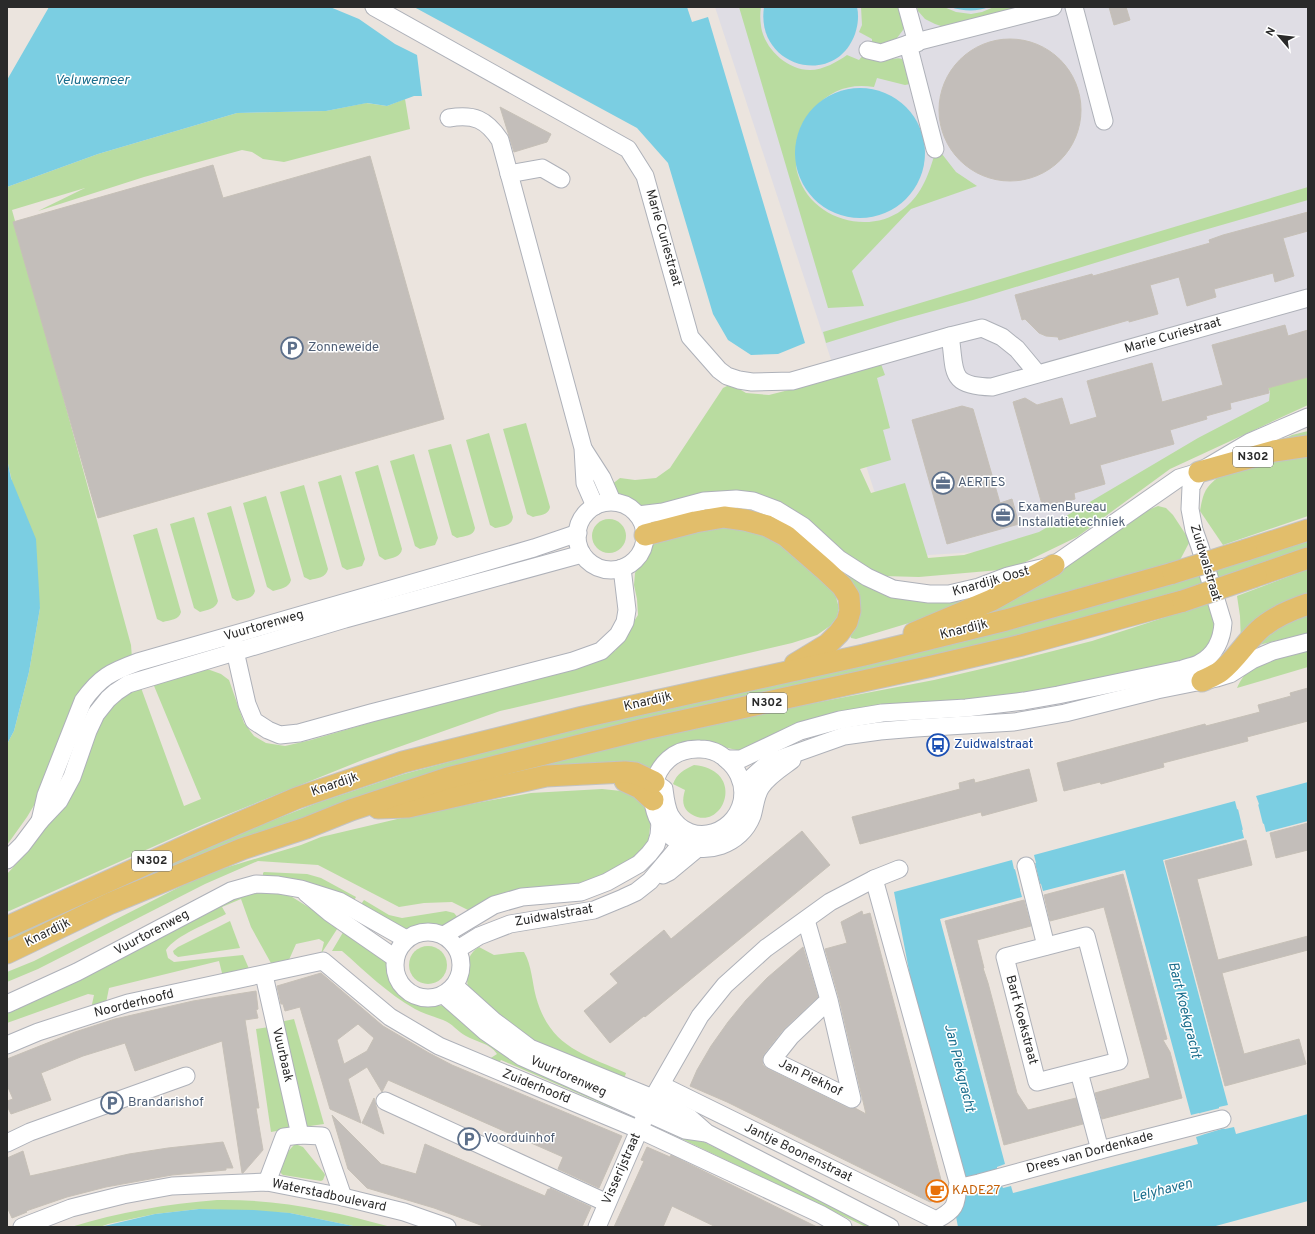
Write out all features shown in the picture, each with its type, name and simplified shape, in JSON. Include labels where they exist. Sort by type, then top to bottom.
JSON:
[{"type":"main road","name":"N302","points":[[1198,472],[1274,451],[1308,446]]},
{"type":"main road","points":[[645,536],[695,522],[724,517],[745,520],[767,526],[786,536],[842,586],[849,597],[850,611],[847,622],[828,644],[807,658],[779,673]]},
{"type":"main road","name":"Knardijk","points":[[7,927],[190,844],[297,798],[403,762],[583,717],[864,655],[1006,620],[1173,573],[1308,530]]},
{"type":"main road","name":"Knardijk","points":[[7,953],[111,903],[242,849],[306,828],[351,810],[448,778],[645,729],[940,665],[1022,645],[1183,601],[1308,558]]},
{"type":"main road","name":"N302","points":[[864,655],[935,623],[992,600],[1054,565]]},
{"type":"main road","points":[[1202,681],[1220,672],[1251,638],[1270,622],[1284,613],[1308,604]]},
{"type":"main road","name":"N302","points":[[351,810],[408,807],[546,776],[603,773],[622,779],[640,788],[654,791]]},
{"type":"street","name":"Marie Curiestraat","points":[[374,7],[628,149],[646,176],[690,337],[719,370],[727,376],[752,382],[792,380],[982,328],[1002,337],[1017,349],[1037,373]]},
{"type":"street","points":[[907,7],[913,44],[935,149]]},
{"type":"street","points":[[868,50],[881,54],[913,44],[1053,7]]},
{"type":"street","points":[[1074,7],[1104,121]]},
{"type":"street","points":[[448,118],[460,116],[473,117],[493,129],[500,140],[583,448],[585,482],[595,506]]},
{"type":"street","points":[[509,174],[542,168],[561,179]]},
{"type":"street","name":"Marie Curiestraat","points":[[950,336],[955,373],[961,380],[976,387],[992,387],[1037,373],[1308,298]]},
{"type":"street","name":"Knardijk Oost","points":[[638,515],[663,512],[704,501],[736,499],[753,501],[777,510],[803,526],[839,559],[867,577],[893,589],[929,594],[949,594],[979,587],[1008,576],[1054,565],[1179,478],[1198,472],[1250,442],[1308,417]]},
{"type":"street","points":[[583,448],[602,478],[612,501]]},
{"type":"street","name":"Zuidwalstraat","points":[[726,759],[741,759],[800,731],[840,720],[882,713],[966,708],[1058,696],[1183,669],[1200,663],[1211,654],[1218,644],[1222,633],[1223,623],[1194,530],[1190,509],[1191,487],[1198,472]]},
{"type":"street","points":[[612,501],[624,504],[638,515],[643,525],[645,536],[644,546],[639,556],[631,563],[614,570],[600,568],[587,560],[582,554],[578,544],[579,525],[583,518],[595,506],[612,501]]},
{"type":"street","name":"Vuurtorenweg","points":[[40,821],[46,795],[77,715],[87,695],[102,678],[114,671],[138,662],[534,548],[578,533]]},
{"type":"street","name":"Vuurtorenweg","points":[[7,860],[22,845],[40,821],[59,801],[72,777],[88,731],[96,714],[104,702],[128,684],[345,619],[582,554]]},
{"type":"street","points":[[232,635],[247,704],[254,720],[268,730],[280,735],[299,733],[573,661],[601,651],[618,635],[625,622],[627,610],[622,568]]},
{"type":"street","points":[[749,797],[760,788],[768,778],[806,750],[844,736],[880,731],[1014,722],[1065,712],[1217,678],[1230,674],[1252,660],[1273,651],[1308,642]]},
{"type":"street","points":[[696,749],[716,752],[726,759],[737,771],[742,787],[749,797],[751,817],[741,833],[734,839],[717,847],[697,841],[682,843],[672,837],[660,823],[654,808],[654,791],[661,768],[666,762],[680,752],[696,749]]},
{"type":"street","points":[[654,791],[664,789],[667,807],[675,822],[697,841]]},
{"type":"street","name":"Zuidwalstraat","points":[[444,935],[494,905],[522,897],[581,892],[607,882],[639,864],[648,854],[656,845],[660,823]]},
{"type":"street","name":"Zuidwalstraat","points":[[458,949],[479,936],[510,924],[594,910],[630,895],[650,881],[669,872],[697,841]]},
{"type":"street","name":"Zuidwalstraat","points":[[650,881],[682,843]]},
{"type":"street","points":[[1026,866],[1046,946]]},
{"type":"street","name":"Visserijstraat","points":[[596,1227],[654,1098],[700,1016],[725,985],[766,948],[830,902],[874,879],[900,869]]},
{"type":"street","points":[[874,879],[958,1182],[958,1188]]},
{"type":"street","name":"Vuurtorenweg","points":[[7,1004],[77,972],[231,891],[256,884],[278,885],[301,889],[339,900],[406,939]]},
{"type":"street","name":"Vuurtorenweg","points":[[301,889],[330,913],[395,958]]},
{"type":"street","name":"Jan Piekhof","points":[[806,920],[829,1000],[852,1099],[772,1060],[791,1036],[829,1000]]},
{"type":"street","points":[[431,931],[444,935],[458,949],[462,961],[461,974],[449,990],[429,999],[414,996],[402,987],[395,973],[395,958],[399,948],[406,939],[418,933],[431,931]]},
{"type":"street","name":"Bart Koekstraat","points":[[1086,936],[1119,1061],[1079,1072],[1037,1082],[1005,957],[1086,936]]},
{"type":"street","name":"Zuiderhoofd","points":[[264,975],[323,961],[390,1017],[439,1046],[640,1130],[816,1220]]},
{"type":"street","name":"Noorderhoofd","points":[[7,1045],[38,1032],[128,1003],[264,975]]},
{"type":"street","name":"Vuurbaak","points":[[264,975],[300,1135]]},
{"type":"street","name":"Vuurtorenweg","points":[[449,990],[486,1032],[522,1057],[654,1098],[686,1130],[707,1133],[827,1196],[890,1227]]},
{"type":"street","points":[[1079,1072],[1100,1150]]},
{"type":"street","points":[[7,1143],[30,1132],[186,1076]]},
{"type":"street","name":"Jantje Boonenstraat","points":[[654,1098],[936,1220],[949,1213],[956,1204],[958,1188]]},
{"type":"street","points":[[386,1101],[607,1203]]},
{"type":"street","name":"Drees van Dordenkade","points":[[958,1188],[979,1184],[1000,1177],[1222,1118]]},
{"type":"street","points":[[267,1182],[284,1137],[300,1135],[322,1136],[343,1197]]},
{"type":"street","name":"Waterstadboulevard","points":[[22,1227],[72,1208],[130,1193],[172,1186],[267,1182],[343,1197],[404,1212],[447,1227]]},
{"type":"street","points":[[827,1196],[816,1220],[843,1227]]},
{"type":"shaded area","points":[[715,7],[1308,7],[1308,397],[1191,454],[1027,549],[896,557]]},
{"type":"green space","points":[[739,7],[761,7],[760,16],[763,34],[772,50],[785,62],[801,69],[820,69],[847,55],[859,60],[864,54],[883,59],[899,58],[907,62],[910,84],[905,85],[877,78],[874,87],[857,86],[841,89],[820,102],[809,113],[802,125],[796,150],[797,173],[804,190],[814,202],[827,212],[841,218],[857,222],[873,222],[888,218],[902,210],[914,199],[926,179],[934,156],[942,154],[956,172],[977,186],[911,209],[852,271],[864,306],[828,308]]},
{"type":"green space","points":[[861,7],[903,7],[903,30],[894,42],[872,46],[872,39],[859,32],[862,25]]},
{"type":"green space","points":[[917,7],[944,7],[956,12],[971,14],[982,12],[994,7],[1030,7],[950,29],[925,19],[918,11]]},
{"type":"green space","points":[[405,99],[410,129],[284,162],[263,159],[252,152],[242,150],[144,177],[38,211],[85,188],[12,210],[131,645],[132,658],[107,669],[42,792],[27,817],[7,845],[7,744],[14,731],[29,672],[40,608],[7,459],[7,187],[98,154],[237,113],[326,111],[366,103],[387,106]]},
{"type":"green space","points":[[1308,187],[1308,200],[826,343],[823,332]]},
{"type":"green space","points":[[881,364],[885,375],[877,378],[890,428],[883,430],[891,460],[860,469],[871,493],[905,483],[928,558],[964,555],[1039,532],[1198,438],[1269,401],[1270,392],[1268,387],[1308,375],[1308,405],[1170,469],[1077,537],[1011,569],[919,577],[883,576],[864,567],[778,505],[648,509],[619,495],[611,485],[620,478],[635,480],[656,478],[670,468],[723,388],[731,384],[746,393],[769,395],[832,379]]},
{"type":"green space","points":[[526,423],[550,507],[548,512],[533,517],[527,514],[503,429]]},
{"type":"green space","points":[[1308,431],[1308,441],[1280,441],[1292,435]]},
{"type":"green space","points":[[489,433],[513,517],[509,524],[495,528],[490,525],[466,440]]},
{"type":"green space","points":[[451,444],[475,528],[473,533],[457,538],[452,535],[428,450]]},
{"type":"green space","points":[[1308,451],[1308,516],[1223,545],[1200,511],[1202,499],[1208,487],[1220,476]]},
{"type":"green space","points":[[414,454],[438,538],[435,545],[420,549],[415,546],[390,461]]},
{"type":"green space","points":[[378,465],[402,549],[400,554],[385,560],[379,556],[355,472]]},
{"type":"green space","points":[[341,475],[365,559],[362,566],[347,570],[342,567],[318,482]]},
{"type":"green space","points":[[304,485],[328,569],[323,576],[310,580],[304,577],[280,492]]},
{"type":"green space","points":[[266,496],[291,580],[288,585],[273,591],[267,587],[243,503]]},
{"type":"green space","points":[[723,504],[761,509],[875,588],[1001,584],[929,617],[856,639],[851,638],[850,635],[857,623],[861,608],[856,590],[777,523],[650,526],[649,523],[650,521]]},
{"type":"green space","points":[[231,506],[255,591],[252,596],[237,601],[232,598],[207,513]]},
{"type":"green space","points":[[1158,506],[1166,508],[1173,515],[1190,541],[1180,560],[938,629],[1143,512]]},
{"type":"green space","points":[[194,517],[218,601],[215,606],[200,612],[194,608],[170,524]]},
{"type":"green space","points":[[606,519],[612,519],[616,520],[623,526],[626,536],[625,543],[619,550],[612,553],[606,553],[602,552],[595,546],[592,539],[592,533],[593,529],[599,522]]},
{"type":"green space","points":[[733,523],[781,540],[834,590],[839,608],[837,617],[830,626],[817,635],[792,643],[500,711],[365,759],[204,824],[7,912],[7,874],[30,849],[61,805],[111,703],[140,685],[184,806],[201,799],[152,681],[195,669],[210,670],[221,674],[229,680],[244,723],[254,736],[266,743],[285,746],[311,740],[615,651],[638,615],[634,585],[635,573],[642,559],[656,541]]},
{"type":"green space","points":[[157,528],[181,612],[178,617],[163,622],[157,619],[133,535]]},
{"type":"green space","points":[[1308,540],[1308,550],[1201,586],[1039,632],[569,739],[7,944],[7,935],[150,868],[317,803],[404,774],[568,730],[1036,622],[1198,576]]},
{"type":"green space","points":[[1308,569],[1308,598],[1241,642],[1240,616],[1237,596]]},
{"type":"green space","points":[[1212,602],[1217,629],[1209,645],[1188,662],[1048,694],[841,712],[741,751],[719,746],[651,773],[453,791],[518,769],[762,713],[934,680],[994,666],[1092,641]]},
{"type":"green space","points":[[1308,611],[1308,633],[1255,646],[1262,638]]},
{"type":"green space","points":[[1308,650],[1308,667],[1237,688],[1250,670],[1258,664],[1276,657]]},
{"type":"green space","points":[[694,765],[711,769],[721,778],[725,788],[725,799],[720,809],[713,815],[703,818],[688,812],[684,806],[683,797],[685,790],[673,784],[679,774]]},
{"type":"green space","points":[[602,789],[631,792],[645,804],[651,819],[648,844],[625,867],[579,885],[470,911],[452,902],[424,903],[399,907],[318,865],[258,861],[205,884],[38,969],[7,982],[7,972],[34,961],[205,874],[301,845],[321,837],[427,812],[531,793]]},
{"type":"green space","points":[[264,872],[307,874],[321,878],[356,897],[352,904],[263,878]]},
{"type":"green space","points":[[274,891],[292,897],[339,926],[321,954],[324,942],[319,939],[296,944],[288,962],[272,965],[251,927],[241,899],[222,907],[226,914],[185,934],[177,939],[166,950],[168,958],[174,962],[243,955],[250,971],[223,977],[219,961],[109,988],[106,1003],[91,1009],[94,995],[88,994],[7,1023],[7,1011],[220,903],[254,892]]},
{"type":"green space","points":[[364,900],[389,915],[402,918],[446,911],[454,913],[460,920],[438,927],[425,924],[412,928],[400,928],[359,907]]},
{"type":"green space","points":[[230,921],[240,948],[178,957],[174,954],[173,951],[178,947]]},
{"type":"green space","points":[[345,929],[387,962],[389,975],[393,985],[405,998],[426,1006],[445,1006],[615,1102],[612,1108],[501,1060],[497,1065],[486,1061],[497,1054],[491,1047],[466,1036],[446,1021],[415,1009],[405,1003],[377,982],[342,951],[332,951]]},
{"type":"green space","points":[[428,946],[438,949],[444,955],[447,965],[444,975],[438,981],[428,984],[418,981],[412,975],[409,965],[412,955],[418,949]]},
{"type":"green space","points":[[479,947],[494,955],[524,952],[530,968],[536,997],[542,1014],[550,1027],[559,1038],[570,1047],[582,1054],[626,1073],[623,1082],[519,1034],[468,988],[468,960],[474,951]]},
{"type":"green space","points":[[294,1019],[324,1124],[303,1127],[280,1022]]},
{"type":"green space","points":[[269,1027],[293,1128],[271,1132],[256,1029]]},
{"type":"green space","points":[[665,1123],[877,1227],[866,1227],[661,1129]]},
{"type":"green space","points":[[294,1145],[303,1147],[324,1173],[325,1175],[323,1180],[321,1181],[283,1175],[280,1172],[280,1164]]},
{"type":"green space","points":[[217,1200],[240,1200],[305,1207],[391,1227],[358,1227],[290,1213],[199,1209],[155,1214],[100,1227],[71,1227],[143,1209]]},
{"type":"water","name":"Veluwemeer","points":[[49,7],[330,7],[359,19],[395,44],[417,55],[422,96],[414,96],[387,106],[367,103],[326,111],[237,113],[98,154],[7,187],[7,80]]},
{"type":"water","points":[[414,7],[687,7],[692,22],[708,17],[805,343],[778,354],[751,355],[728,340],[713,314],[668,163],[637,128]]},
{"type":"water","points":[[764,7],[857,7],[857,27],[855,34],[845,51],[831,61],[815,65],[799,64],[784,56],[772,44],[765,28]]},
{"type":"water","points":[[950,7],[989,7],[979,10],[970,10]]},
{"type":"water","points":[[860,88],[885,93],[906,107],[920,128],[925,153],[920,178],[906,199],[885,213],[860,218],[835,213],[814,199],[800,178],[795,153],[800,128],[814,107],[835,93]]},
{"type":"water","points":[[7,459],[11,478],[36,539],[40,608],[29,672],[14,731],[7,744]]},
{"type":"water","points":[[1308,782],[1308,821],[1266,832],[1264,824],[1262,823],[1242,830],[1244,838],[1163,860],[1228,1105],[1219,1107],[1223,1128],[1234,1127],[1236,1134],[1308,1114],[1308,1201],[1212,1227],[958,1227],[894,892],[1012,860],[1014,869],[1017,870],[1036,863],[1034,855],[1235,801],[1237,809],[1239,810],[1258,805],[1256,796]],"holes":[[[1125,870],[1191,1115],[1201,1114],[1205,1134],[1196,1137],[1198,1144],[1013,1193],[1011,1186],[1003,1188],[997,1167],[1005,1164],[940,919],[1022,897],[1020,890],[1021,888],[1039,883],[1041,884],[1043,891]]]},
{"type":"water","points":[[199,1209],[254,1210],[290,1213],[358,1227],[100,1227],[155,1214]]},
{"type":"pier","points":[[1258,804],[1263,824],[1243,830],[1238,809]]},
{"type":"pier","points":[[1035,863],[1040,884],[1020,889],[1015,869]]},
{"type":"pier","points":[[1220,1108],[1225,1128],[1205,1134],[1200,1113]]},
{"type":"building","points":[[1109,7],[1126,7],[1130,20],[1114,25]]},
{"type":"building","points":[[1003,39],[1017,39],[1044,47],[1065,65],[1076,83],[1080,96],[1080,124],[1073,144],[1055,165],[1044,173],[1031,178],[1017,181],[1003,181],[976,173],[955,155],[947,144],[942,131],[939,117],[939,103],[947,76],[965,55],[976,47],[989,42]]},
{"type":"building","points":[[500,107],[551,134],[547,142],[514,152]]},
{"type":"building","points":[[370,156],[444,419],[98,518],[13,222],[213,165],[223,198]]},
{"type":"building","points":[[1308,212],[1308,231],[1283,238],[1294,276],[1275,282],[1273,273],[1214,289],[1216,297],[1187,306],[1179,277],[1150,285],[1158,314],[1129,322],[1129,320],[1059,340],[1058,337],[1046,336],[1039,333],[1025,319],[1022,320],[1015,295],[1092,274],[1093,276],[1210,243],[1209,240],[1223,235]]},
{"type":"building","points":[[1285,325],[1288,336],[1308,330],[1308,377],[1268,388],[1269,393],[1230,403],[1231,409],[1206,416],[1207,419],[1170,430],[1174,444],[1100,465],[1105,484],[1074,493],[1075,499],[1043,508],[1013,402],[1025,398],[1037,405],[1062,398],[1070,425],[1097,417],[1087,381],[1152,363],[1162,402],[1223,385],[1212,345]]},
{"type":"building","points":[[962,406],[973,409],[1000,503],[1012,499],[1019,524],[947,544],[912,420]]},
{"type":"building","points":[[1308,688],[1308,721],[1247,737],[1248,741],[1163,763],[1164,767],[1101,784],[1100,782],[1064,791],[1057,763],[1205,724],[1206,726],[1260,712],[1258,705],[1291,696],[1290,693]]},
{"type":"building","points":[[1029,769],[1037,801],[982,816],[981,812],[860,844],[852,817],[960,789],[959,783],[974,779],[975,783]]},
{"type":"building","points":[[1308,823],[1308,850],[1276,858],[1270,833]]},
{"type":"building","points":[[802,831],[830,865],[645,1017],[644,1016],[610,1043],[584,1011],[618,983],[610,974],[664,930],[671,939]]},
{"type":"building","points":[[1246,840],[1252,865],[1197,879],[1218,960],[1308,936],[1308,950],[1222,973],[1244,1054],[1299,1039],[1306,1064],[1225,1086],[1165,861]]},
{"type":"building","points":[[1123,874],[1167,1039],[1163,1040],[1170,1052],[1182,1098],[1102,1119],[1095,1093],[1150,1078],[1104,907],[1050,921],[1044,895]]},
{"type":"building","points":[[1024,900],[1031,926],[977,940],[983,968],[1017,1093],[1028,1110],[1076,1098],[1083,1124],[1004,1145],[945,921]]},
{"type":"building","points":[[862,911],[863,915],[870,913],[944,1191],[938,1200],[930,1202],[727,1102],[690,1086],[697,1070],[711,1046],[728,1022],[767,978],[803,947],[818,997],[783,1030],[764,1054],[762,1059],[763,1065],[768,1069],[848,1108],[855,1108],[866,1114],[839,998],[825,949],[847,943],[841,922]]},
{"type":"building","points":[[321,973],[383,1026],[429,1053],[452,1065],[622,1136],[599,1188],[558,1169],[563,1157],[388,1080],[382,1092],[367,1067],[348,1079],[361,1123],[330,1109],[300,1007],[285,1011],[283,1004],[281,1004],[277,986]],"holes":[[[358,1024],[374,1038],[367,1051],[344,1064],[337,1040]]]},
{"type":"building","points":[[256,991],[258,1009],[256,1010],[258,1018],[245,1020],[259,1108],[256,1108],[263,1150],[243,1173],[222,1041],[135,1071],[125,1043],[83,1056],[41,1073],[51,1100],[11,1114],[7,1106],[7,1101],[13,1099],[7,1085],[7,1059],[75,1032],[115,1019],[193,1001]]},
{"type":"building","points":[[374,1098],[378,1114],[384,1134],[362,1123]]},
{"type":"building","points":[[332,1115],[381,1164],[416,1174],[425,1144],[545,1196],[550,1188],[591,1207],[582,1227],[486,1227],[434,1208],[367,1188],[348,1169]]},
{"type":"building","points":[[223,1142],[233,1168],[172,1175],[106,1187],[67,1197],[26,1211],[27,1212],[12,1218],[7,1207],[7,1158],[23,1151],[30,1176],[129,1154]]},
{"type":"building","points":[[647,1147],[670,1157],[671,1155],[817,1227],[716,1227],[672,1206],[663,1227],[614,1227],[644,1161],[641,1160]]},
{"type":"place","name":"Zonneweide","points":[[292,348]]},
{"type":"place","name":"AERTES","points":[[943,483]]},
{"type":"place","name":"ExamenBureau Installatietechniek","points":[[1003,515]]},
{"type":"place","name":"Zuidwalstraat","points":[[938,745]]},
{"type":"place","name":"Brandarishof","points":[[112,1103]]},
{"type":"place","name":"Voorduinhof","points":[[469,1139]]},
{"type":"place","name":"KADE27","points":[[937,1191]]},
{"type":"water label","name":"Bart Koekgracht","points":[[1184,1010]]},
{"type":"water label","name":"Jan Piekgracht","points":[[959,1068]]},
{"type":"water label","name":"Lelyhaven","points":[[1162,1191]]}]
